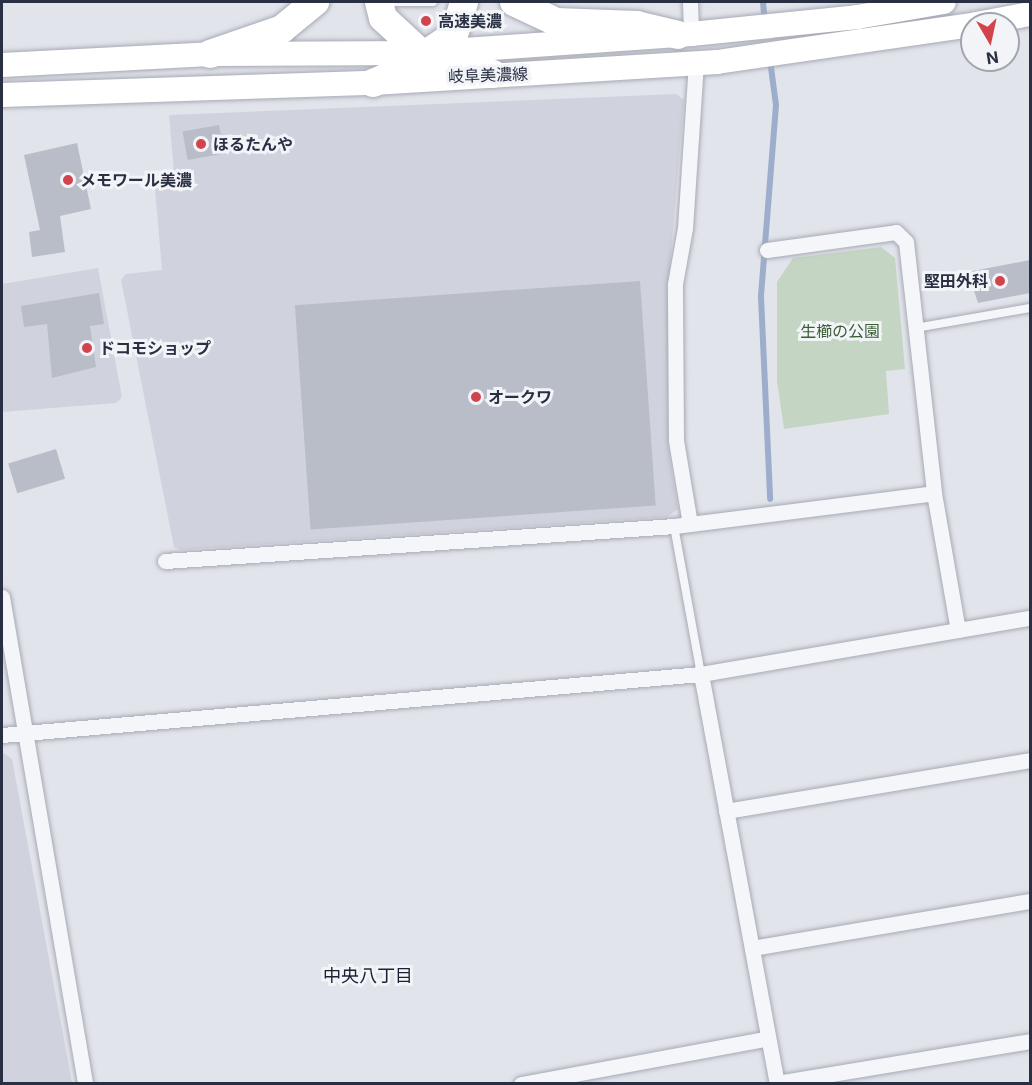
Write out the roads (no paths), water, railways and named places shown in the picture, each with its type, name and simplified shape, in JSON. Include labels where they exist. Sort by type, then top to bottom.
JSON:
[{"type":"highway","points":[[210,54],[282,29],[315,2]]},
{"type":"highway","points":[[379,2],[383,18],[421,53],[493,74]]},
{"type":"highway","points":[[373,83],[399,72],[421,53],[440,48],[454,35],[464,2]]},
{"type":"highway","points":[[514,2],[556,22],[638,25],[684,35]]},
{"type":"main road","name":"岐阜美濃線","points":[[2,64],[210,54],[421,53],[684,35],[779,25],[944,2]]},
{"type":"main road","name":"岐阜美濃線","points":[[2,95],[373,83],[696,63],[783,54],[960,26]]},
{"type":"street","points":[[684,35],[690,2]]},
{"type":"street","points":[[682,525],[676,440],[675,284],[685,228],[696,63]]},
{"type":"street","points":[[767,250],[896,231],[906,242],[934,493],[958,630]]},
{"type":"street","points":[[165,561],[682,525],[934,493]]},
{"type":"street","points":[[2,597],[85,1083]]},
{"type":"street","points":[[2,735],[701,674],[1030,618]]},
{"type":"street","points":[[701,674],[777,1083],[1030,1041]]},
{"type":"street","points":[[726,811],[1030,760]]},
{"type":"street","points":[[752,948],[1030,901]]},
{"type":"street","points":[[521,1083],[768,1038]]},
{"type":"lane","points":[[393,2],[433,2]]},
{"type":"lane","points":[[915,328],[1030,308]]},
{"type":"lane","points":[[682,525],[701,674]]},
{"type":"waterway","points":[[763,2],[765,23]]},
{"type":"waterway","points":[[770,60],[776,105],[761,297],[770,499]]},
{"type":"place","name":"高速美濃","points":[[426,21]]},
{"type":"place","name":"ほるたんや","points":[[201,144]]},
{"type":"place","name":"メモワール美濃","points":[[68,180]]},
{"type":"place","name":"堅田外科","points":[[1000,281]]},
{"type":"place","name":"ドコモショップ","points":[[87,348]]},
{"type":"place","name":"オークワ","points":[[476,397]]},
{"type":"district","name":"中央八丁目","points":[[368,976]]},
{"type":"park label","name":"生櫛の公園","points":[[840,331]]}]
